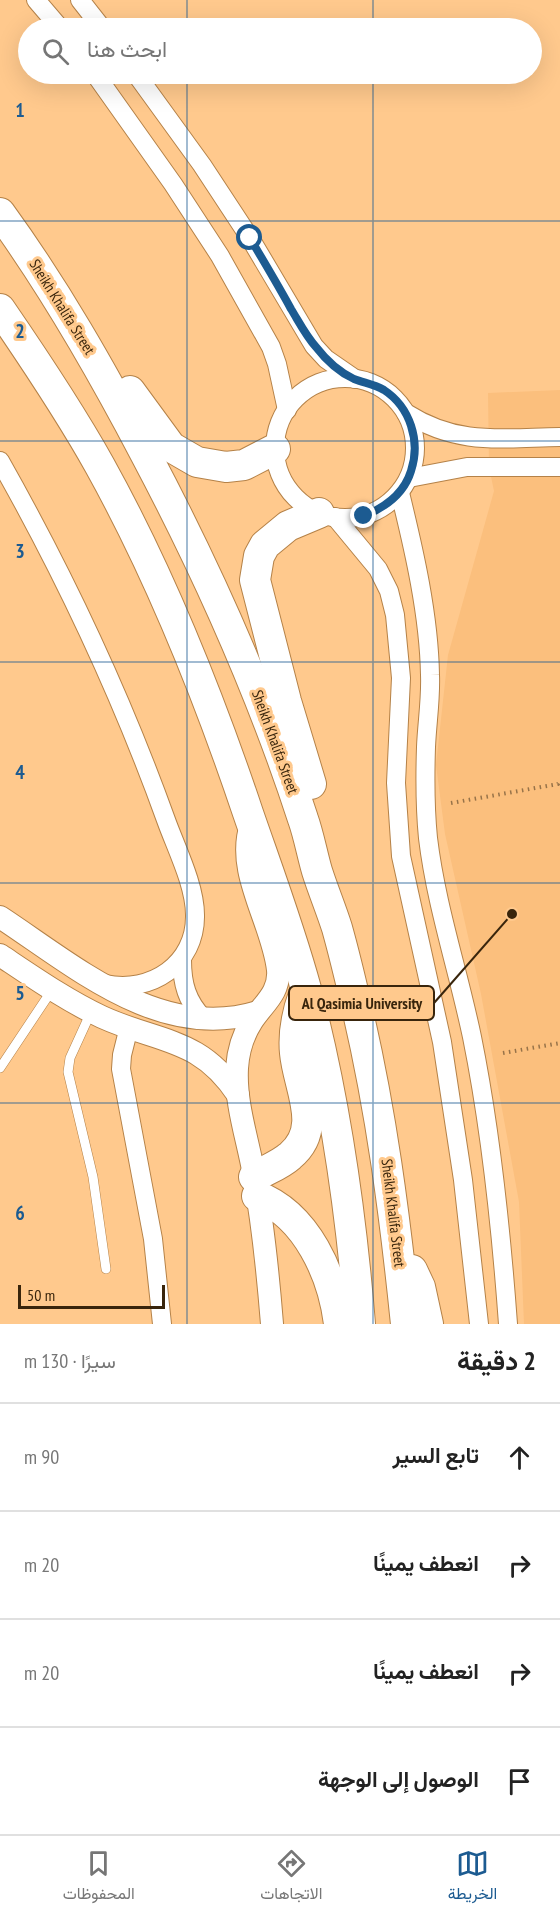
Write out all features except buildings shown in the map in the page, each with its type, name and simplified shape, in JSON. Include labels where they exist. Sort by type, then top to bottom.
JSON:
[{"type":"highway","name":"Sheikh Khalifa Street","points":[[0,213],[45,279],[101,370],[190,540],[240,650],[262,706],[300,811],[337,928],[365,1044],[387,1163],[406,1324]]},
{"type":"highway","points":[[0,309],[69,413],[128,519],[159,583],[197,672],[252,824],[306,988],[318,1042],[338,1149],[360,1324]]},
{"type":"highway","points":[[101,370],[127,388],[171,447],[197,462],[226,467],[244,465],[275,449]]},
{"type":"highway","points":[[317,870],[321,838],[318,808],[286,701],[255,580],[256,568],[266,544],[288,526],[327,515]]},
{"type":"highway","points":[[306,988],[298,1010],[294,1032],[295,1054],[307,1106],[308,1127],[299,1147],[256,1186],[284,1212],[307,1238],[319,1257],[336,1300],[339,1324]]},
{"type":"highway","points":[[397,1242],[420,1287],[428,1324]]},
{"type":"street","points":[[36,0],[51,18]]},
{"type":"street","points":[[80,0],[94,18]]},
{"type":"street","points":[[102,84],[173,184],[220,256],[271,347],[287,410]]},
{"type":"street","points":[[143,84],[208,174],[250,238],[314,346],[326,359],[355,379]]},
{"type":"street","points":[[355,379],[384,390],[406,413],[415,445],[414,462],[404,485],[377,510],[357,517],[327,515],[307,507],[287,488],[281,476],[275,449],[280,422],[297,398],[309,389],[323,382],[355,379]]},
{"type":"street","points":[[406,413],[437,430],[463,436],[489,439],[560,437]]},
{"type":"street","points":[[0,461],[77,607],[132,731],[194,903],[195,927],[182,960],[162,976],[138,985],[126,987],[101,983]]},
{"type":"street","points":[[404,485],[467,468],[560,467]]},
{"type":"street","points":[[404,485],[429,646],[430,700],[425,791],[428,836],[435,882],[458,972],[484,1106],[501,1241],[508,1324]]},
{"type":"street","points":[[327,515],[378,569],[389,591],[395,615],[401,678],[396,783],[400,856],[442,1042],[464,1180],[479,1324]]},
{"type":"street","points":[[252,824],[247,845],[249,866],[278,972],[273,995],[258,1011],[250,1024],[240,1051],[237,1080],[256,1186],[272,1324]]},
{"type":"street","points":[[0,917],[101,983],[150,1007],[203,1018],[231,1018],[258,1011]]},
{"type":"street","points":[[0,955],[91,1011],[129,1028],[193,1050],[219,1069],[238,1095]]},
{"type":"street","points":[[182,960],[183,986],[188,998],[203,1018]]},
{"type":"street","points":[[129,1028],[124,1041],[121,1069],[153,1239],[162,1324]]},
{"type":"lane","points":[[0,1068],[52,989]]},
{"type":"lane","points":[[91,1011],[70,1058],[68,1072],[93,1177],[106,1269]]},
{"type":"path","points":[[451,802],[558,784],[560,780]]},
{"type":"path","points":[[503,1053],[560,1043]]},
{"type":"shaded area","points":[[560,390],[560,1324],[524,1324],[519,1202],[481,994],[445,834],[436,765],[448,655],[494,491],[489,467],[488,393]]},
{"type":"place","name":"Al Qasimia University","points":[[512,914]]},
{"type":"route","points":[[250,238],[314,346],[338,369],[355,379],[384,390],[406,413],[415,445],[414,462],[409,478],[405,486],[389,503],[364,516]]}]
